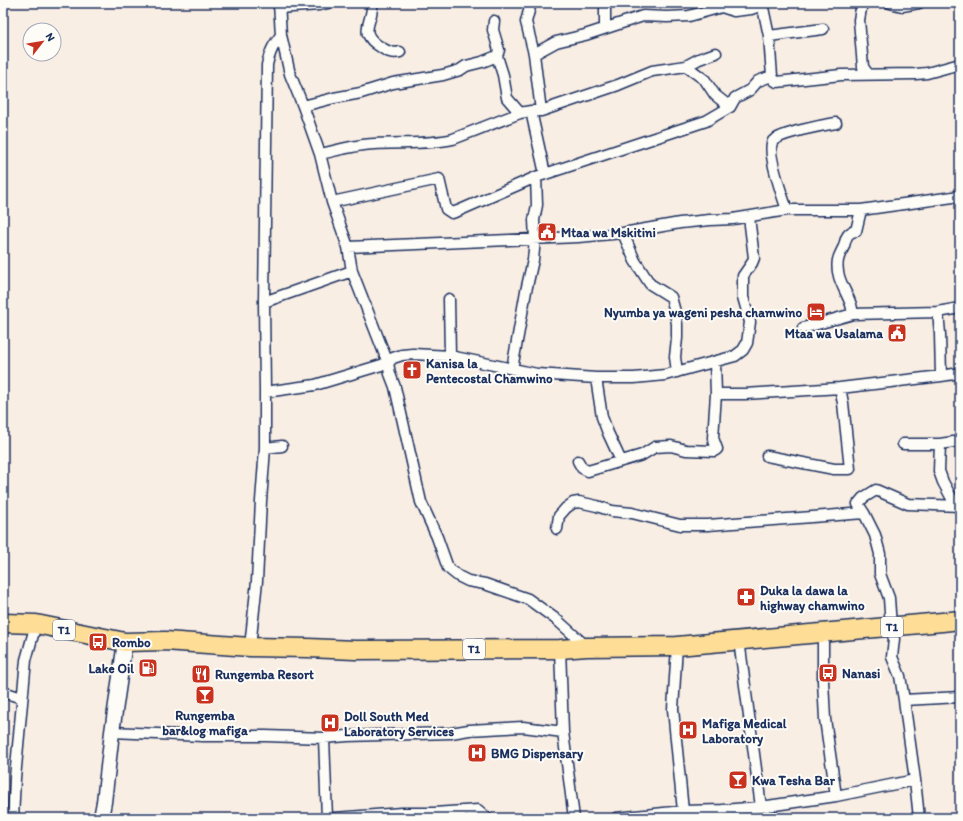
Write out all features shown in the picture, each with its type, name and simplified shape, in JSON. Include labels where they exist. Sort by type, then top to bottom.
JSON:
[{"type":"highway","name":"T1","points":[[3,623],[36,624],[125,642],[165,642],[250,647],[355,650],[677,646],[960,620]]},
{"type":"street","points":[[328,3],[320,5],[279,6],[281,35],[290,74],[320,154],[332,202],[348,247],[352,271],[388,363],[395,387],[421,502],[437,537],[448,568],[458,576],[468,581],[485,584],[528,599],[557,620],[587,647]]},
{"type":"street","points":[[372,3],[372,10],[367,28],[368,33],[371,38],[383,49],[393,53],[400,52]]},
{"type":"street","points":[[512,369],[533,260],[535,239],[534,220],[540,176],[534,54],[526,22],[531,3]]},
{"type":"street","points":[[605,3],[605,28]]},
{"type":"street","points":[[862,3],[859,20],[863,67],[868,74]]},
{"type":"street","points":[[890,3],[902,6],[919,3]]},
{"type":"street","points":[[534,54],[556,42],[585,35],[643,16],[689,16],[722,7],[734,11],[751,9],[763,4],[769,36],[772,76],[777,82],[841,75],[927,73],[960,64]]},
{"type":"street","points":[[494,21],[493,30],[499,50],[497,56],[504,76],[507,98],[520,113]]},
{"type":"street","points":[[769,36],[823,28]]},
{"type":"street","points":[[250,647],[257,581],[265,448],[264,302],[267,65],[273,46],[281,35]]},
{"type":"street","points":[[320,154],[363,145],[408,143],[428,144],[442,142],[520,113],[536,111],[618,85],[652,71],[686,66],[699,59],[716,53]]},
{"type":"street","points":[[303,106],[362,93],[393,83],[443,75],[497,56]]},
{"type":"street","points":[[686,66],[705,80],[715,95],[730,107]]},
{"type":"street","points":[[332,202],[439,179],[446,209],[452,213],[540,176],[706,121],[730,107],[735,98],[750,90],[758,81],[772,76]]},
{"type":"street","points":[[788,210],[776,179],[771,146],[774,140],[802,130],[836,123]]},
{"type":"street","points":[[348,247],[555,239],[623,233],[680,223],[733,219],[788,210],[861,210],[960,196]]},
{"type":"street","points":[[853,314],[851,303],[840,281],[837,268],[838,259],[843,249],[846,237],[852,231],[856,231],[861,210]]},
{"type":"street","points":[[265,392],[315,385],[388,363],[393,358],[402,355],[414,354],[450,356],[537,374],[596,378],[634,378],[665,375],[735,356],[743,350],[747,343],[750,322],[743,297],[743,276],[754,258],[749,217]]},
{"type":"street","points":[[623,233],[635,261],[650,284],[671,297],[677,324],[675,357],[677,372]]},
{"type":"street","points":[[264,302],[352,271]]},
{"type":"street","points":[[449,299],[450,356]]},
{"type":"street","points":[[803,328],[853,314],[938,312],[960,308]]},
{"type":"street","points":[[938,312],[941,376]]},
{"type":"street","points":[[578,461],[582,468],[588,471],[642,455],[655,447],[671,446],[686,450],[712,451],[717,449],[713,438],[716,394],[714,362]]},
{"type":"street","points":[[716,394],[745,394],[840,388],[960,373]]},
{"type":"street","points":[[596,378],[602,417],[621,462]]},
{"type":"street","points":[[767,456],[834,469],[850,469],[840,388]]},
{"type":"street","points":[[903,444],[940,444],[960,442]]},
{"type":"street","points":[[940,444],[940,471],[943,482],[958,506]]},
{"type":"street","points":[[265,448],[282,446]]},
{"type":"street","points":[[920,818],[900,676],[892,657],[894,639],[891,627],[889,598],[880,574],[880,554],[875,536],[858,504],[863,498],[876,490],[908,504],[958,506]]},
{"type":"street","points":[[557,529],[559,516],[573,503],[579,502],[612,511],[632,513],[680,526],[864,513]]},
{"type":"street","points":[[13,818],[15,778],[26,660],[36,624]]},
{"type":"street","points":[[823,633],[825,719],[836,796]]},
{"type":"street","points":[[739,640],[761,807]]},
{"type":"street","points":[[101,818],[125,642]]},
{"type":"street","points":[[677,646],[673,709],[683,810]]},
{"type":"street","points":[[560,648],[563,732],[574,818]]},
{"type":"street","points":[[3,692],[22,698]]},
{"type":"street","points":[[904,700],[960,697]]},
{"type":"street","points":[[112,732],[203,736],[324,738],[451,733],[469,730],[523,727],[563,732]]},
{"type":"street","points":[[324,738],[328,818]]},
{"type":"street","points":[[616,818],[653,816],[683,810],[722,810],[761,807],[836,796],[915,780]]},
{"type":"street","points":[[334,818],[478,810],[487,818]]},
{"type":"place","name":"Mtaa wa Mskitini","points":[[547,232]]},
{"type":"place","name":"Nyumba ya wageni pesha chamwino","points":[[816,312]]},
{"type":"place","name":"Mtaa wa Usalama","points":[[897,333]]},
{"type":"place","name":"Kanisa la Pentecostal Chamwino","points":[[412,370]]},
{"type":"place","name":"Duka la dawa la highway chamwino","points":[[746,597]]},
{"type":"place","name":"Rombo","points":[[98,642]]},
{"type":"place","name":"Lake Oil","points":[[148,668]]},
{"type":"place","name":"Nanasi","points":[[828,673]]},
{"type":"place","name":"Rungemba Resort","points":[[201,674]]},
{"type":"place","name":"Rungemba bar&log mafiga","points":[[205,695]]},
{"type":"place","name":"Doll South Med Laboratory Services","points":[[330,723]]},
{"type":"place","name":"Mafiga Medical Laboratory","points":[[688,730]]},
{"type":"place","name":"BMG Dispensary","points":[[477,753]]},
{"type":"place","name":"Kwa Tesha Bar","points":[[738,780]]}]
